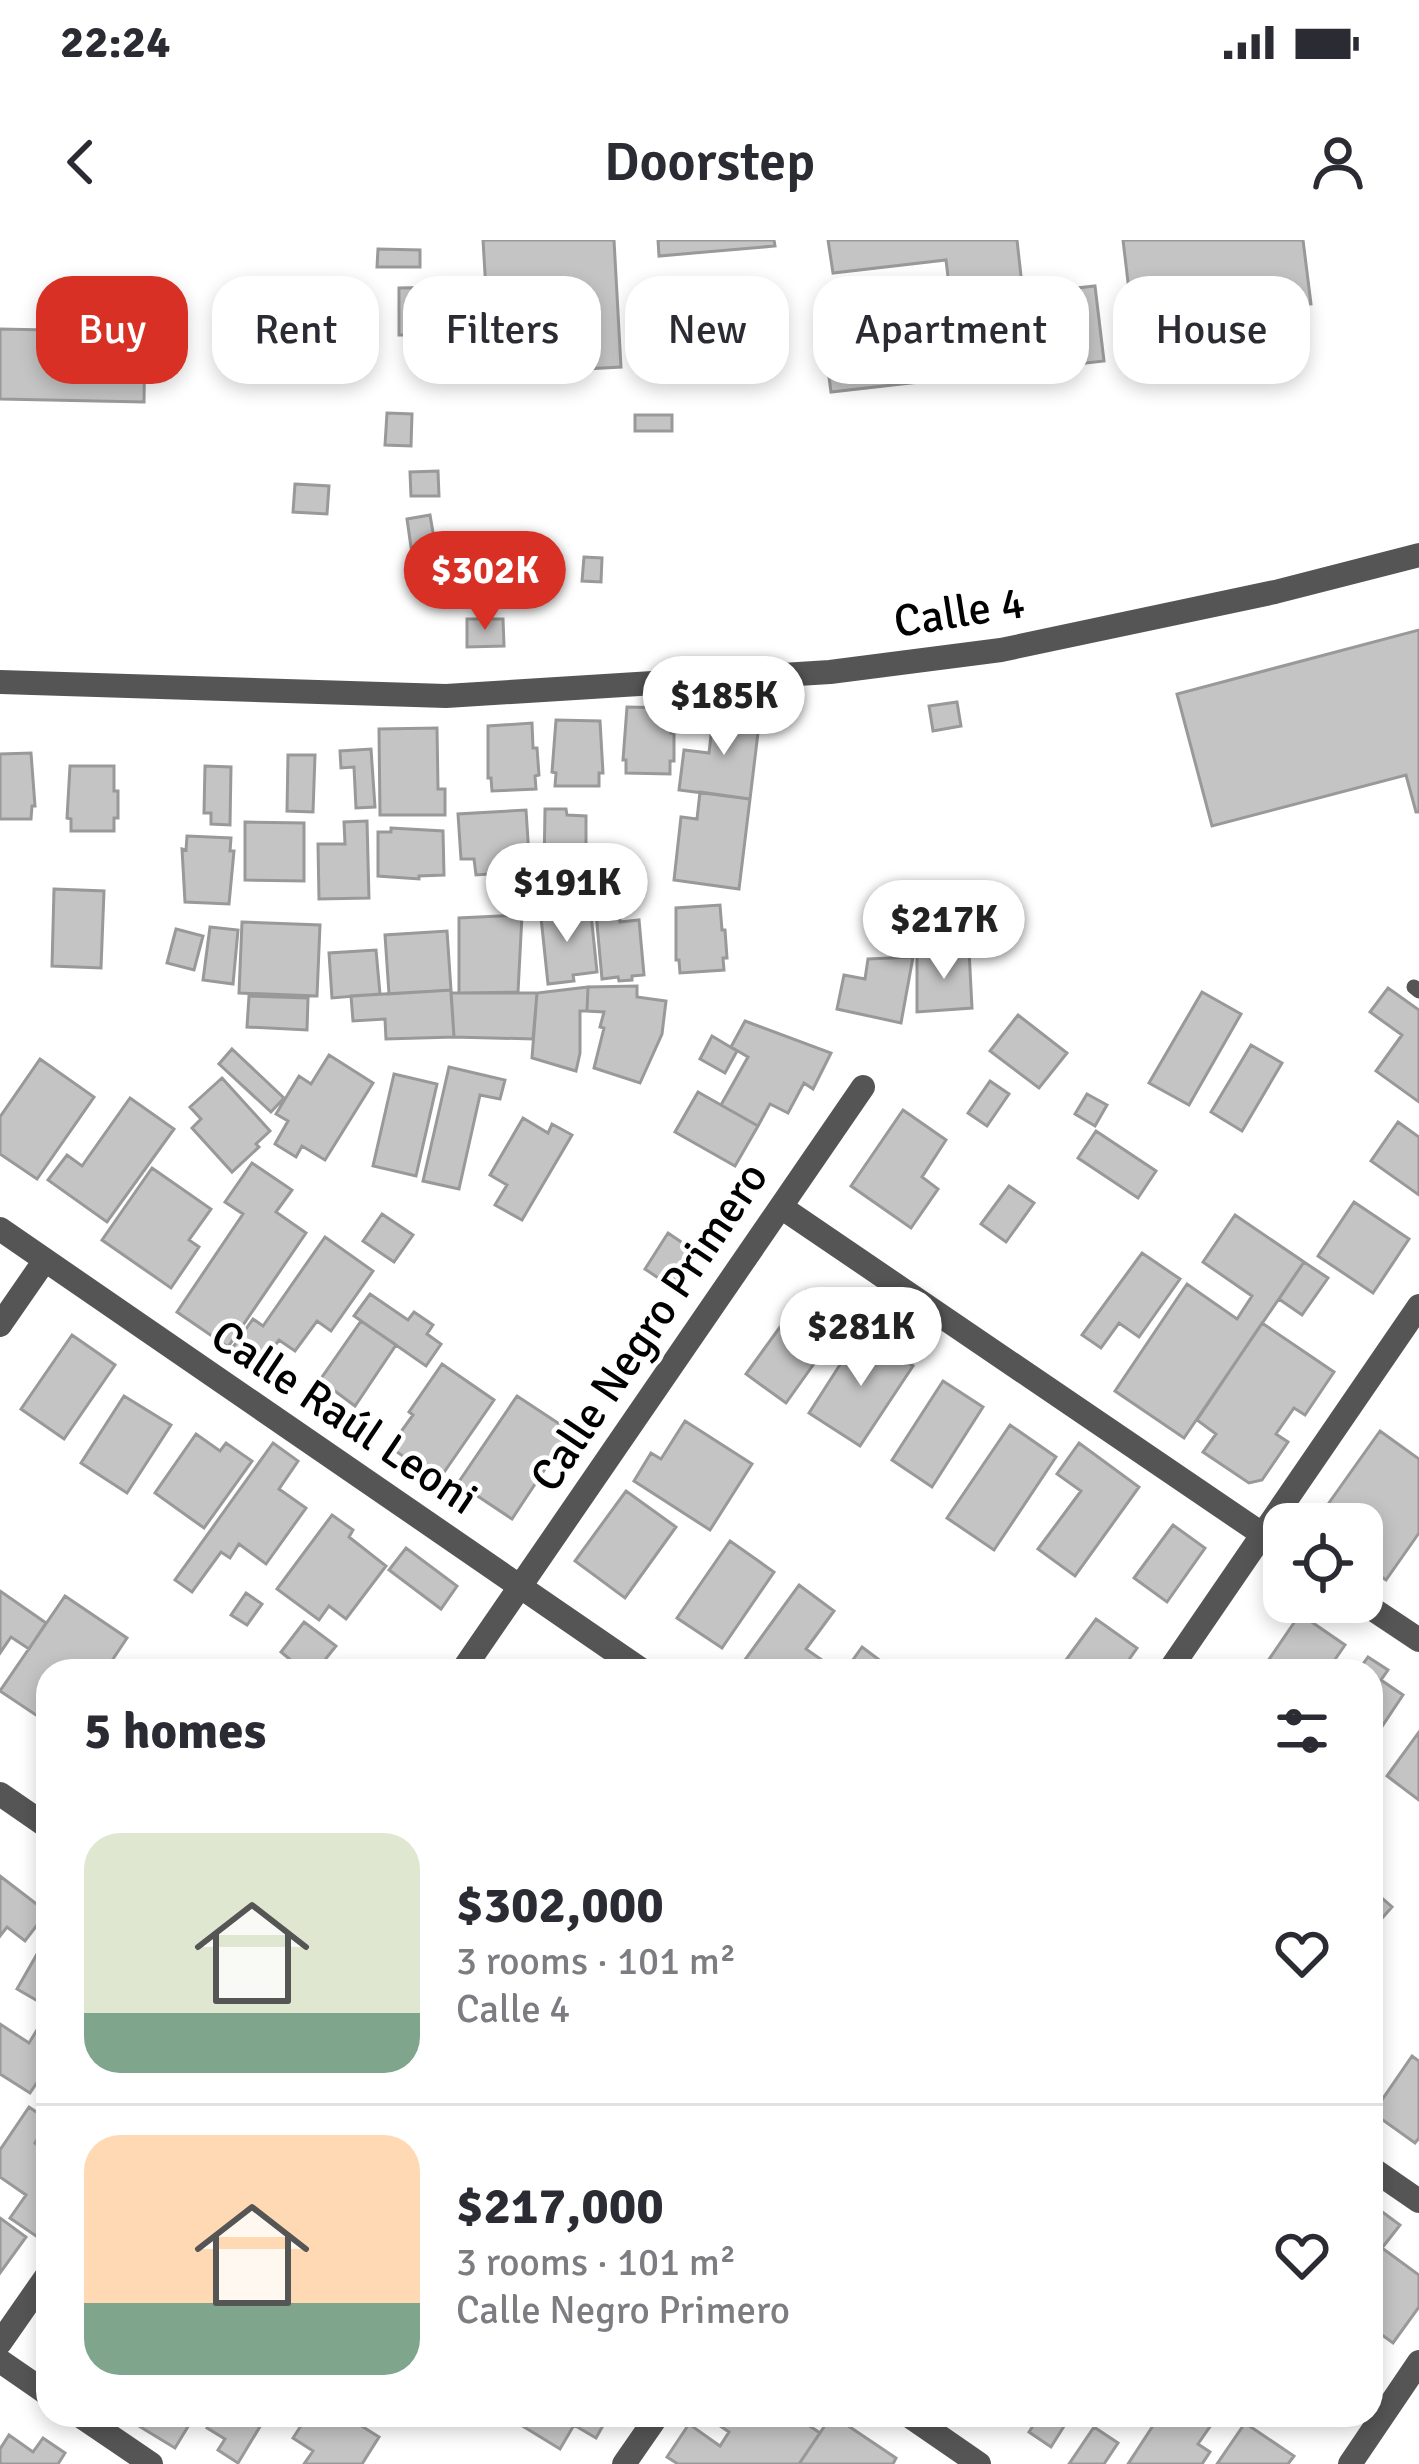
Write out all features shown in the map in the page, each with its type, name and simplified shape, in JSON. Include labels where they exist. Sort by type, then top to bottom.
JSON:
[{"type":"street","name":"Calle 4","points":[[0,682],[446,696],[830,672],[1001,650],[1275,592],[1419,555]]},
{"type":"street","name":"Calle Negro Primero","points":[[470,1659],[863,1088]]},
{"type":"street","points":[[781,1207],[1263,1534]]},
{"type":"street","name":"Calle Raúl Leoni","points":[[0,1229],[625,1659]]},
{"type":"street","points":[[0,1325],[45,1260]]},
{"type":"street","points":[[1297,1503],[1419,1306]]},
{"type":"street","points":[[1178,1659],[1263,1553]]},
{"type":"street","points":[[1383,1616],[1419,1640]]},
{"type":"street","points":[[0,1794],[36,1818]]},
{"type":"street","points":[[1383,2176],[1419,2201]]},
{"type":"street","points":[[0,2344],[36,2291]]},
{"type":"street","points":[[0,2361],[36,2386]]},
{"type":"street","points":[[1383,2415],[1419,2362]]},
{"type":"street","points":[[97,2427],[151,2464]]},
{"type":"street","points":[[624,2464],[650,2427]]},
{"type":"street","points":[[925,2427],[979,2464]]},
{"type":"street","points":[[1350,2464],[1375,2427]]},
{"type":"building","points":[[483,240],[614,240],[621,367],[601,368],[601,276],[485,276]]},
{"type":"building","points":[[658,240],[774,240],[775,246],[659,256]]},
{"type":"building","points":[[828,240],[1017,240],[1021,276],[948,276],[946,260],[833,273]]},
{"type":"building","points":[[1123,240],[1303,240],[1308,276],[1127,276]]},
{"type":"building","points":[[378,249],[420,250],[420,267],[377,267]]},
{"type":"building","points":[[1095,286],[1104,361],[1089,363],[1089,287]]},
{"type":"building","points":[[399,288],[403,288],[403,335],[399,335]]},
{"type":"building","points":[[0,329],[36,330],[36,384],[144,384],[144,402],[0,399]]},
{"type":"building","points":[[830,384],[901,384],[831,392]]},
{"type":"building","points":[[387,413],[412,414],[411,446],[385,445]]},
{"type":"building","points":[[635,415],[672,415],[672,431],[635,431]]},
{"type":"building","points":[[438,471],[439,496],[411,496],[410,472]]},
{"type":"building","points":[[295,484],[329,486],[327,514],[293,512]]},
{"type":"building","points":[[430,515],[435,544],[411,547],[407,519]]},
{"type":"building","points":[[541,556],[542,583],[495,585],[494,558]]},
{"type":"building","points":[[584,557],[602,558],[601,582],[582,581]]},
{"type":"building","points":[[423,560],[445,562],[443,589],[421,587]]},
{"type":"building","points":[[467,619],[503,619],[504,646],[467,647]]},
{"type":"building","points":[[1419,630],[1419,812],[1406,775],[1212,826],[1177,694]]},
{"type":"building","points":[[957,702],[961,726],[933,731],[929,706]]},
{"type":"building","points":[[627,707],[671,708],[674,761],[670,761],[670,774],[626,773]]},
{"type":"building","points":[[714,710],[760,716],[750,799],[679,790],[684,750],[709,753]]},
{"type":"building","points":[[556,720],[600,721],[603,773],[599,773],[599,786],[555,786]]},
{"type":"building","points":[[532,723],[539,775],[535,776],[536,789],[492,791],[488,726]]},
{"type":"building","points":[[437,728],[438,789],[445,789],[445,815],[380,815],[379,729]]},
{"type":"building","points":[[371,749],[375,807],[356,808],[354,767],[341,768],[340,751]]},
{"type":"building","points":[[31,753],[35,806],[31,819],[0,819],[0,754]]},
{"type":"building","points":[[288,755],[315,755],[313,812],[287,811]]},
{"type":"building","points":[[70,766],[114,766],[118,818],[114,818],[114,831],[71,831],[67,818]]},
{"type":"building","points":[[205,766],[231,767],[230,825],[211,824],[211,813],[204,813]]},
{"type":"building","points":[[700,792],[750,799],[739,889],[674,880],[681,817],[697,819]]},
{"type":"building","points":[[545,809],[586,816],[586,847],[567,847],[567,871],[544,871]]},
{"type":"building","points":[[526,810],[530,871],[476,875],[474,859],[461,859],[458,814]]},
{"type":"building","points":[[367,821],[369,898],[319,899],[318,844],[345,844],[344,822]]},
{"type":"building","points":[[245,822],[304,823],[304,881],[245,880]]},
{"type":"building","points":[[391,828],[443,831],[444,875],[419,879],[378,876],[378,832],[391,832]]},
{"type":"building","points":[[187,836],[231,838],[229,904],[185,902],[182,849],[186,850]]},
{"type":"building","points":[[54,889],[104,891],[101,968],[52,966]]},
{"type":"building","points":[[562,905],[563,917],[591,914],[597,972],[548,984],[540,908]]},
{"type":"building","points":[[720,905],[727,958],[723,958],[724,970],[680,973],[676,908]]},
{"type":"building","points":[[619,911],[620,922],[639,920],[644,975],[632,976],[632,980],[602,979],[596,913]]},
{"type":"building","points":[[522,915],[518,992],[459,993],[459,918]]},
{"type":"building","points":[[242,922],[320,925],[317,996],[239,993]]},
{"type":"building","points":[[1000,924],[1002,945],[969,950],[966,928]]},
{"type":"building","points":[[210,927],[238,930],[233,984],[203,980]]},
{"type":"building","points":[[176,929],[203,936],[194,970],[167,963]]},
{"type":"building","points":[[447,931],[451,990],[389,994],[385,935]]},
{"type":"building","points":[[376,950],[380,994],[332,998],[329,953]]},
{"type":"building","points":[[969,950],[972,1008],[917,1012],[917,957]]},
{"type":"building","points":[[913,957],[901,1023],[837,1009],[844,975],[865,979],[868,959]]},
{"type":"building","points":[[637,986],[637,997],[666,1001],[662,1034],[640,1083],[594,1068],[604,1012],[587,1011],[588,987]]},
{"type":"building","points":[[588,987],[587,1011],[580,1011],[576,1071],[532,1058],[537,993]]},
{"type":"building","points":[[1388,988],[1419,1010],[1419,1102],[1376,1071],[1402,1035],[1370,1012]]},
{"type":"building","points":[[451,990],[454,1037],[386,1039],[385,1019],[353,1021],[351,996]]},
{"type":"building","points":[[1202,992],[1241,1014],[1189,1105],[1149,1083]]},
{"type":"building","points":[[451,993],[537,993],[533,1039],[454,1037]]},
{"type":"building","points":[[249,996],[308,998],[307,1030],[247,1027]]},
{"type":"building","points":[[1018,1015],[1067,1053],[1039,1088],[990,1051]]},
{"type":"building","points":[[745,1021],[831,1053],[813,1089],[804,1083],[788,1113],[770,1104],[758,1126],[721,1105],[748,1057],[731,1047]]},
{"type":"building","points":[[712,1036],[737,1051],[725,1073],[700,1059]]},
{"type":"building","points":[[1251,1045],[1282,1063],[1242,1131],[1211,1112]]},
{"type":"building","points":[[232,1049],[284,1098],[271,1112],[219,1064]]},
{"type":"building","points":[[329,1055],[373,1083],[325,1160],[302,1146],[296,1157],[275,1144],[288,1121],[276,1114],[299,1076],[311,1084]]},
{"type":"building","points":[[40,1059],[94,1097],[37,1179],[0,1154],[0,1117]]},
{"type":"building","points":[[449,1067],[505,1080],[500,1099],[480,1095],[459,1189],[423,1181]]},
{"type":"building","points":[[394,1074],[437,1084],[416,1176],[373,1166]]},
{"type":"building","points":[[222,1078],[270,1131],[232,1172],[192,1128],[201,1119],[190,1107]]},
{"type":"building","points":[[990,1081],[1009,1094],[987,1126],[968,1113]]},
{"type":"building","points":[[698,1092],[758,1126],[735,1166],[675,1132]]},
{"type":"building","points":[[1087,1094],[1107,1105],[1095,1126],[1075,1114]]},
{"type":"building","points":[[130,1098],[174,1129],[107,1222],[48,1180],[67,1155],[82,1166]]},
{"type":"building","points":[[903,1110],[946,1140],[922,1177],[938,1189],[911,1228],[851,1186]]},
{"type":"building","points":[[523,1118],[548,1133],[552,1124],[572,1135],[522,1220],[495,1205],[507,1185],[490,1175]]},
{"type":"building","points":[[1398,1122],[1419,1137],[1419,1195],[1371,1161]]},
{"type":"building","points":[[1096,1131],[1156,1171],[1138,1198],[1078,1158]]},
{"type":"building","points":[[252,1163],[292,1190],[276,1212],[306,1233],[228,1347],[177,1312],[243,1214],[225,1202]]},
{"type":"building","points":[[152,1168],[211,1209],[189,1240],[199,1247],[171,1288],[102,1240]]},
{"type":"building","points":[[1009,1186],[1034,1203],[1006,1242],[981,1224]]},
{"type":"building","points":[[1354,1202],[1409,1239],[1373,1293],[1318,1256]]},
{"type":"building","points":[[382,1214],[413,1235],[394,1262],[363,1241]]},
{"type":"building","points":[[1235,1215],[1304,1262],[1184,1438],[1115,1391],[1187,1284],[1237,1319],[1252,1296],[1203,1262]]},
{"type":"building","points":[[668,1233],[693,1250],[670,1286],[645,1269]]},
{"type":"building","points":[[325,1237],[373,1271],[331,1331],[317,1321],[295,1351],[279,1340],[258,1369],[231,1350],[253,1319],[263,1326]]},
{"type":"building","points":[[1142,1253],[1180,1279],[1139,1337],[1119,1323],[1101,1348],[1082,1335]]},
{"type":"building","points":[[1304,1262],[1328,1278],[1302,1315],[1279,1299]]},
{"type":"building","points":[[806,1291],[845,1320],[786,1403],[746,1374]]},
{"type":"building","points":[[370,1294],[408,1320],[414,1312],[433,1325],[427,1334],[441,1344],[426,1366],[354,1316]]},
{"type":"building","points":[[361,1321],[396,1345],[355,1406],[320,1380]]},
{"type":"building","points":[[1262,1323],[1334,1372],[1305,1415],[1294,1408],[1276,1434],[1288,1442],[1262,1480],[1249,1483],[1203,1452],[1216,1434],[1197,1420]]},
{"type":"building","points":[[861,1332],[913,1366],[860,1446],[809,1413]]},
{"type":"building","points":[[72,1335],[115,1365],[64,1439],[21,1409]]},
{"type":"building","points":[[442,1364],[494,1400],[438,1481],[390,1447]]},
{"type":"building","points":[[943,1381],[983,1407],[932,1487],[892,1460]]},
{"type":"building","points":[[124,1396],[171,1425],[127,1493],[81,1463]]},
{"type":"building","points":[[517,1396],[570,1431],[512,1519],[458,1483]]},
{"type":"building","points":[[685,1421],[752,1464],[710,1530],[634,1481],[651,1453],[661,1459]]},
{"type":"building","points":[[1010,1425],[1056,1457],[994,1550],[947,1518]]},
{"type":"building","points":[[1380,1431],[1419,1459],[1419,1533],[1386,1580],[1383,1503],[1329,1503]]},
{"type":"building","points":[[196,1434],[220,1451],[226,1443],[252,1461],[204,1528],[155,1493]]},
{"type":"building","points":[[273,1443],[298,1461],[279,1489],[306,1508],[266,1564],[239,1544],[230,1558],[221,1552],[192,1592],[175,1580]]},
{"type":"building","points":[[1079,1443],[1139,1487],[1075,1576],[1038,1549],[1081,1491],[1057,1474]]},
{"type":"building","points":[[626,1491],[676,1527],[625,1598],[575,1561]]},
{"type":"building","points":[[332,1515],[353,1530],[349,1537],[386,1566],[346,1619],[329,1606],[319,1620],[277,1589]]},
{"type":"building","points":[[1173,1525],[1205,1548],[1167,1602],[1134,1578]]},
{"type":"building","points":[[730,1541],[774,1572],[722,1648],[677,1618]]},
{"type":"building","points":[[406,1548],[457,1586],[441,1609],[389,1570]]},
{"type":"building","points":[[799,1585],[834,1611],[806,1649],[821,1659],[746,1659]]},
{"type":"building","points":[[0,1591],[46,1623],[29,1649],[11,1637],[0,1653]]},
{"type":"building","points":[[246,1593],[262,1604],[247,1625],[231,1615]]},
{"type":"building","points":[[65,1596],[127,1638],[113,1659],[36,1659],[36,1715],[0,1691]]},
{"type":"building","points":[[1096,1619],[1137,1648],[1129,1659],[1067,1659]]},
{"type":"building","points":[[304,1622],[336,1646],[326,1659],[289,1659],[281,1652]]},
{"type":"building","points":[[1294,1623],[1313,1623],[1345,1645],[1335,1659],[1269,1659]]},
{"type":"building","points":[[862,1647],[878,1659],[854,1659]]},
{"type":"building","points":[[1383,1681],[1403,1695],[1383,1725]]},
{"type":"building","points":[[1419,1732],[1419,1800],[1387,1776]]},
{"type":"building","points":[[0,1876],[36,1904],[36,1926],[25,1941],[7,1927],[0,1936]]},
{"type":"building","points":[[36,1956],[36,2000],[17,1989]]},
{"type":"building","points":[[0,2024],[29,2043],[36,2032],[36,2084],[30,2093],[0,2074]]},
{"type":"building","points":[[1412,2056],[1419,2061],[1419,2138],[1415,2143],[1383,2120],[1383,2098]]},
{"type":"building","points":[[29,2107],[36,2112],[36,2236],[10,2218],[26,2195],[0,2177],[0,2150]]},
{"type":"building","points":[[1383,2212],[1400,2225],[1383,2247]]},
{"type":"building","points":[[0,2218],[26,2237],[0,2273]]},
{"type":"building","points":[[1383,2249],[1419,2275],[1419,2307],[1393,2343],[1383,2336]]},
{"type":"building","points":[[140,2427],[188,2427],[175,2448]]},
{"type":"building","points":[[260,2427],[238,2463],[218,2450],[225,2439],[207,2428]]},
{"type":"building","points":[[300,2427],[363,2427],[379,2437],[362,2464],[304,2464],[313,2451],[293,2438]]},
{"type":"building","points":[[524,2427],[573,2427],[560,2449]]},
{"type":"building","points":[[577,2427],[602,2427],[596,2438]]},
{"type":"building","points":[[687,2427],[720,2446],[729,2432],[722,2427],[811,2427],[820,2433],[799,2464],[678,2464],[667,2457]]},
{"type":"building","points":[[824,2427],[850,2427],[896,2458],[893,2464],[799,2464]]},
{"type":"building","points":[[1032,2427],[1064,2427],[1051,2447],[1029,2432]]},
{"type":"building","points":[[1094,2427],[1118,2443],[1104,2464],[1069,2464]]},
{"type":"building","points":[[1152,2427],[1210,2427],[1198,2444],[1210,2452],[1202,2464],[1128,2464]]},
{"type":"building","points":[[1242,2427],[1251,2427],[1294,2456],[1288,2464],[1217,2464]]},
{"type":"building","points":[[9,2435],[33,2452],[43,2438],[65,2453],[58,2464],[0,2464],[0,2449]]}]
